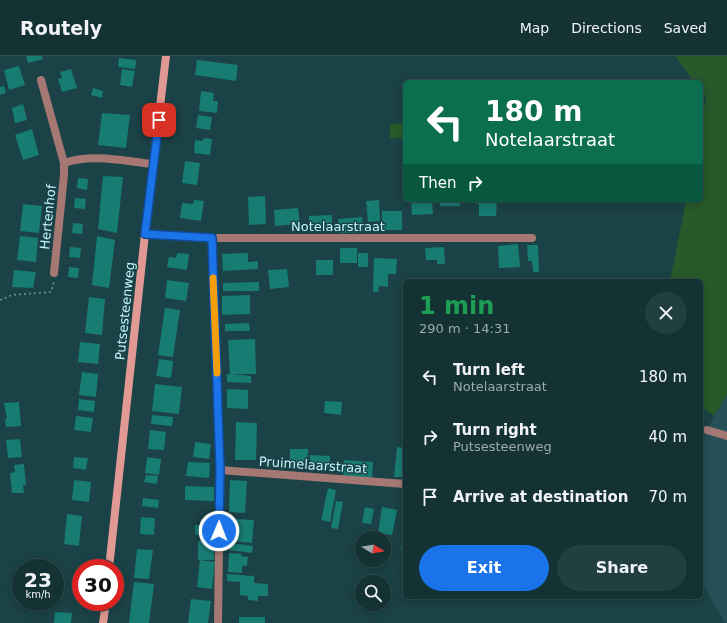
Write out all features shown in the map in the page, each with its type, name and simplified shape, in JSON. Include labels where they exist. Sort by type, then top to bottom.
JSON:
[{"type":"main road","name":"Putsesteenweg","points":[[110,559],[166,56]]},
{"type":"main road","points":[[103,623],[105,611]]},
{"type":"street","name":"Hertenhof","points":[[41,80],[64,163],[54,273]]},
{"type":"street","points":[[64,163],[77,159],[95,158],[153,164]]},
{"type":"street","name":"Notelaarstraat","points":[[145,234],[212,238],[532,238]]},
{"type":"street","points":[[212,238],[220,470],[218,623]]},
{"type":"street","points":[[707,430],[727,436]]},
{"type":"street","name":"Pruimelaarstraat","points":[[220,470],[403,484]]},
{"type":"path","points":[[0,300],[12,295],[51,292],[54,273]]},
{"type":"shaded area","points":[[727,395],[727,623],[725,623],[703,584],[703,439],[714,416]]},
{"type":"green space","points":[[675,56],[727,56],[727,395],[714,416],[703,408],[703,279],[670,279],[686,202],[703,202],[703,111],[706,97],[703,93],[703,80],[693,80]]},
{"type":"green space","points":[[403,123],[403,138],[390,138],[390,124]]},
{"type":"building","points":[[26,56],[42,56],[43,59],[28,63]]},
{"type":"building","points":[[119,58],[136,60],[135,69],[118,67]]},
{"type":"building","points":[[197,60],[238,65],[236,81],[195,75]]},
{"type":"building","points":[[19,66],[25,85],[9,90],[4,70]]},
{"type":"building","points":[[71,69],[77,88],[62,92],[58,79],[62,78],[60,72]]},
{"type":"building","points":[[122,69],[135,71],[132,87],[120,85]]},
{"type":"building","points":[[4,86],[6,93],[0,95],[0,87]]},
{"type":"building","points":[[93,88],[103,91],[102,98],[91,95]]},
{"type":"building","points":[[201,91],[214,93],[213,101],[218,101],[217,113],[199,111]]},
{"type":"building","points":[[23,104],[27,120],[15,123],[12,108]]},
{"type":"building","points":[[102,113],[130,115],[126,148],[98,145]]},
{"type":"building","points":[[198,115],[212,117],[210,130],[196,128]]},
{"type":"building","points":[[32,129],[39,155],[23,160],[15,135]]},
{"type":"building","points":[[203,138],[212,139],[210,155],[194,153],[195,140],[203,141]]},
{"type":"building","points":[[185,161],[200,163],[197,185],[182,183]]},
{"type":"building","points":[[103,176],[123,177],[117,233],[98,229]]},
{"type":"building","points":[[78,178],[88,179],[87,190],[77,188]]},
{"type":"building","points":[[265,196],[266,224],[249,225],[248,197]]},
{"type":"building","points":[[75,198],[86,199],[85,209],[74,208]]},
{"type":"building","points":[[194,200],[204,201],[201,221],[180,218],[182,203],[193,204]]},
{"type":"building","points":[[379,200],[380,221],[368,222],[366,201]]},
{"type":"building","points":[[411,202],[432,202],[433,214],[412,215]]},
{"type":"building","points":[[439,202],[459,202],[460,206],[440,206]]},
{"type":"building","points":[[476,202],[497,202],[496,216],[479,216],[479,204],[476,204]]},
{"type":"building","points":[[23,204],[42,206],[39,233],[20,231]]},
{"type":"building","points":[[298,208],[300,224],[275,226],[274,210]]},
{"type":"building","points":[[382,211],[402,211],[402,230],[382,230]]},
{"type":"building","points":[[332,215],[332,231],[309,232],[309,216]]},
{"type":"building","points":[[362,217],[363,232],[339,233],[338,219]]},
{"type":"building","points":[[73,223],[83,224],[82,234],[72,233]]},
{"type":"building","points":[[20,236],[38,238],[36,262],[17,260]]},
{"type":"building","points":[[97,236],[115,240],[109,288],[92,285]]},
{"type":"building","points":[[518,244],[520,267],[499,268],[498,246]]},
{"type":"building","points":[[527,245],[538,245],[539,272],[533,272],[532,261],[528,261]]},
{"type":"building","points":[[70,247],[81,248],[80,258],[69,257]]},
{"type":"building","points":[[444,247],[445,264],[437,264],[437,260],[426,260],[425,248]]},
{"type":"building","points":[[340,248],[357,248],[357,263],[340,263]]},
{"type":"building","points":[[177,253],[189,254],[187,270],[167,267],[169,257],[176,258]]},
{"type":"building","points":[[248,253],[248,262],[258,261],[258,269],[223,271],[222,254]]},
{"type":"building","points":[[358,253],[368,253],[368,267],[358,267]]},
{"type":"building","points":[[374,258],[397,259],[396,274],[388,274],[388,287],[379,286],[378,292],[373,292]]},
{"type":"building","points":[[316,260],[333,260],[333,275],[316,275]]},
{"type":"building","points":[[69,267],[79,268],[78,278],[68,277]]},
{"type":"building","points":[[287,269],[289,287],[270,289],[268,270]]},
{"type":"building","points":[[14,270],[36,272],[33,288],[12,287]]},
{"type":"building","points":[[167,280],[189,283],[186,301],[165,298]]},
{"type":"building","points":[[259,282],[259,291],[223,291],[223,283]]},
{"type":"building","points":[[250,295],[250,314],[222,315],[222,296]]},
{"type":"building","points":[[89,297],[105,299],[102,335],[85,333]]},
{"type":"building","points":[[165,308],[180,310],[173,357],[158,355]]},
{"type":"building","points":[[249,323],[250,331],[225,331],[225,324]]},
{"type":"building","points":[[255,339],[256,374],[232,374],[251,376],[251,383],[227,382],[227,374],[230,374],[228,340]]},
{"type":"building","points":[[80,342],[100,344],[98,364],[78,362]]},
{"type":"building","points":[[159,359],[173,361],[171,378],[156,376]]},
{"type":"building","points":[[82,372],[98,374],[96,397],[79,395]]},
{"type":"building","points":[[155,384],[182,387],[179,414],[152,411]]},
{"type":"building","points":[[227,389],[248,390],[248,409],[227,408]]},
{"type":"building","points":[[79,399],[95,401],[94,412],[78,410]]},
{"type":"building","points":[[325,401],[342,402],[341,415],[324,413]]},
{"type":"building","points":[[19,402],[21,426],[6,427],[5,419],[7,419],[4,403]]},
{"type":"building","points":[[152,415],[173,417],[172,426],[151,424]]},
{"type":"building","points":[[76,416],[93,418],[91,432],[74,430]]},
{"type":"building","points":[[236,422],[257,423],[256,460],[235,460]]},
{"type":"building","points":[[150,430],[166,432],[164,450],[148,449]]},
{"type":"building","points":[[20,439],[22,457],[8,458],[6,440]]},
{"type":"building","points":[[195,442],[211,444],[209,459],[193,457]]},
{"type":"building","points":[[397,447],[403,448],[402,477],[394,477]]},
{"type":"building","points":[[290,449],[308,449],[307,469],[290,469]]},
{"type":"building","points":[[310,455],[330,456],[330,470],[309,470]]},
{"type":"building","points":[[74,457],[88,458],[86,470],[73,468]]},
{"type":"building","points":[[147,457],[161,459],[159,475],[145,473]]},
{"type":"building","points":[[344,460],[373,462],[372,478],[343,476]]},
{"type":"building","points":[[188,462],[210,463],[209,478],[186,476]]},
{"type":"building","points":[[24,464],[26,485],[23,485],[24,493],[12,493],[10,473],[15,472],[14,465]]},
{"type":"building","points":[[146,475],[158,476],[157,484],[144,482]]},
{"type":"building","points":[[74,480],[91,482],[89,502],[72,500]]},
{"type":"building","points":[[230,480],[247,481],[245,513],[229,512]]},
{"type":"building","points":[[185,486],[214,487],[214,501],[185,500]]},
{"type":"building","points":[[328,488],[336,490],[330,522],[321,520]]},
{"type":"building","points":[[143,498],[159,500],[158,508],[142,506]]},
{"type":"building","points":[[336,501],[343,502],[338,529],[331,528]]},
{"type":"building","points":[[365,507],[374,509],[371,524],[362,523]]},
{"type":"building","points":[[382,507],[397,510],[392,535],[391,531],[378,531]]},
{"type":"building","points":[[67,514],[82,516],[79,546],[64,544]]},
{"type":"building","points":[[141,517],[155,518],[154,535],[140,534]]},
{"type":"building","points":[[232,519],[254,520],[252,543],[230,541]]},
{"type":"building","points":[[195,525],[215,525],[215,536],[195,535]]},
{"type":"building","points":[[403,538],[403,549],[401,549]]},
{"type":"building","points":[[198,541],[214,541],[214,560],[198,560]]},
{"type":"building","points":[[230,543],[253,546],[252,553],[229,550]]},
{"type":"building","points":[[137,549],[153,550],[149,579],[134,578]]},
{"type":"building","points":[[229,553],[241,554],[241,556],[248,557],[247,566],[242,566],[242,573],[228,572]]},
{"type":"building","points":[[200,560],[215,562],[212,589],[197,587]]},
{"type":"building","points":[[227,574],[254,576],[254,583],[268,584],[268,596],[258,596],[258,601],[248,600],[248,596],[240,595],[240,582],[227,581]]},
{"type":"building","points":[[134,582],[154,584],[149,623],[129,623]]},
{"type":"building","points":[[191,599],[211,601],[208,623],[188,623]]},
{"type":"building","points":[[55,612],[72,613],[71,623],[54,623]]},
{"type":"building","points":[[239,617],[265,617],[265,623],[239,623]]},
{"type":"slow traffic","points":[[213,278],[217,373]]},
{"type":"route","points":[[159,120],[145,234],[212,238],[220,470],[219,531]]}]
